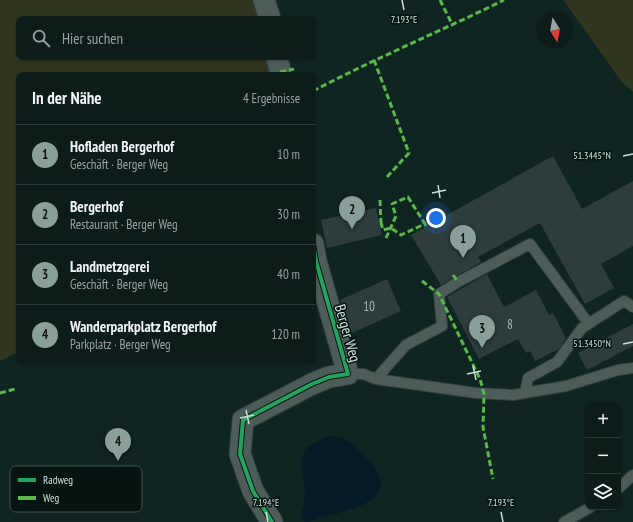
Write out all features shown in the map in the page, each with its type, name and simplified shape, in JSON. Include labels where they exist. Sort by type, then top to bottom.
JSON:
[{"type":"street","points":[[264,0],[269,16]]},
{"type":"street","points":[[278,60],[280,72]]},
{"type":"street","name":"Berger Weg","points":[[272,522],[253,491],[240,454],[243,420],[312,384],[329,377],[348,374],[316,261]]},
{"type":"lane","points":[[376,379],[406,345],[442,326],[439,294],[458,282],[530,244],[589,324]]},
{"type":"lane","points":[[525,393],[528,378],[557,362],[582,328],[624,301],[633,307]]},
{"type":"lane","name":"Berger Weg","points":[[348,374],[363,374],[376,379],[476,393],[513,395],[566,386],[618,370],[633,368]]},
{"type":"lane","points":[[621,485],[633,474]]},
{"type":"lane","points":[[564,522],[586,510]]},
{"type":"green space","points":[[0,0],[260,0],[263,16],[16,16],[16,60],[272,60],[274,72],[16,72],[16,353],[0,361]]},
{"type":"green space","points":[[563,0],[633,0],[633,92],[621,81]]},
{"type":"water","points":[[328,436],[340,437],[352,443],[373,465],[379,476],[381,487],[373,498],[361,505],[305,522],[301,518],[304,506],[305,487],[301,461],[306,448]]},
{"type":"building","points":[[553,156],[582,209],[633,181],[633,246],[601,264],[614,288],[585,304],[540,223],[478,257],[481,262],[441,285],[411,235]]},
{"type":"building","points":[[376,208],[382,235],[327,248],[321,220]]},
{"type":"building","points":[[487,274],[504,307],[536,290],[549,315],[553,313],[566,338],[559,349],[535,361],[530,351],[526,353],[518,339],[479,359],[447,297]]},
{"type":"building","points":[[387,279],[401,311],[352,333],[344,315],[340,300]]},
{"type":"building","points":[[633,324],[633,346],[587,370],[578,353]]},
{"type":"marked path","points":[[440,0],[453,26]]},
{"type":"marked path","points":[[316,90],[504,0]]},
{"type":"marked path","points":[[374,60],[409,153],[386,178]]},
{"type":"marked path","points":[[280,72],[294,69]]},
{"type":"marked path","points":[[386,238],[396,216],[392,204],[408,197],[425,224]]},
{"type":"marked path","points":[[380,200],[381,223]]},
{"type":"marked path","points":[[380,223],[383,230],[391,228],[401,235],[425,224],[426,226]]},
{"type":"marked path","points":[[453,275],[458,282]]},
{"type":"marked path","points":[[422,281],[439,294],[480,379],[484,394],[483,427],[493,479]]},
{"type":"marked path","points":[[0,393],[15,389]]},
{"type":"cycle path","points":[[272,522],[253,491],[240,454],[243,420],[312,384],[329,377],[348,374],[316,261]]},
{"type":"place","name":"Bergerhof","points":[[352,229]]},
{"type":"place","name":"Hofladen Bergerhof","points":[[463,258]]},
{"type":"place","name":"Landmetzgerei","points":[[482,348]]},
{"type":"place","name":"Wanderparkplatz Bergerhof","points":[[118,461]]}]
